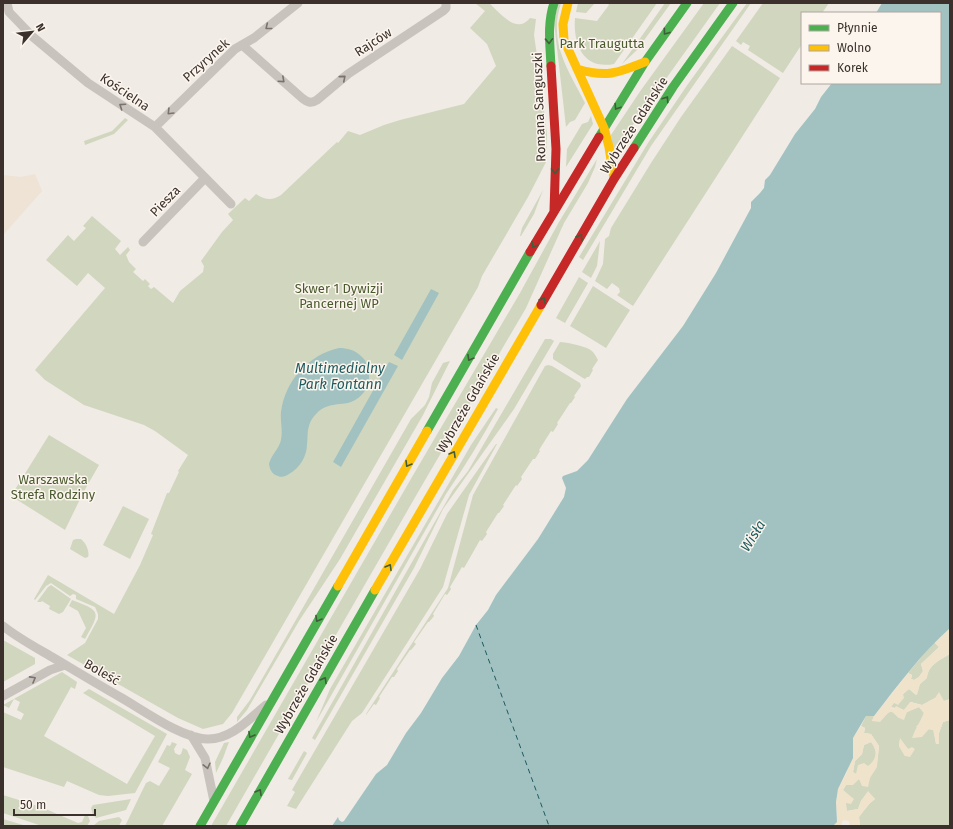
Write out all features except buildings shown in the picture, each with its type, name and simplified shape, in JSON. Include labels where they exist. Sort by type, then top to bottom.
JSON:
[{"type":"main road","name":"Romana Sanguszki","points":[[554,3],[550,16],[549,29],[556,149],[554,211]]},
{"type":"main road","points":[[568,3],[564,12],[562,26],[563,37],[568,52],[604,129],[609,144],[614,179]]},
{"type":"main road","name":"Wybrzeże Gdańskie","points":[[200,826],[554,211],[645,62],[687,3]]},
{"type":"main road","name":"Wybrzeże Gdańskie","points":[[240,826],[444,470],[614,179],[673,88],[733,3]]},
{"type":"main road","points":[[577,69],[591,73],[608,75],[645,62]]},
{"type":"street","name":"Przyrynek","points":[[155,127],[221,61],[235,49],[254,38],[298,3]]},
{"type":"street","name":"Rajców","points":[[242,45],[302,98],[312,102],[317,100],[348,74],[443,11],[446,5]]},
{"type":"street","name":"Kościelna","points":[[8,8],[33,37],[88,83],[155,127],[231,204]]},
{"type":"street","name":"Piesza","points":[[143,242],[205,178]]},
{"type":"street","name":"Boleść","points":[[3,626],[14,635],[65,665],[174,728],[191,735],[207,739],[223,737],[231,734],[271,701]]},
{"type":"street","points":[[3,696],[50,670],[65,665]]},
{"type":"street","points":[[191,735],[198,744],[205,758],[214,801]]},
{"type":"green space","name":"Skwer 1 Dywizji Pancernej WP","points":[[475,3],[489,3],[503,17],[514,23],[525,23],[530,18],[536,19],[534,35],[540,76],[536,80],[541,85],[547,135],[546,162],[528,197],[482,276],[478,287],[232,713],[223,724],[203,729],[178,718],[67,655],[85,643],[98,619],[98,614],[95,607],[76,599],[76,595],[73,594],[70,596],[51,583],[46,586],[35,600],[34,599],[48,575],[114,614],[140,565],[153,535],[151,534],[167,493],[169,493],[179,472],[178,471],[188,455],[155,431],[144,425],[84,405],[45,380],[35,370],[105,288],[88,273],[77,286],[46,260],[68,235],[74,241],[86,228],[83,226],[92,216],[121,241],[115,249],[120,255],[128,247],[130,250],[126,255],[129,262],[136,269],[133,272],[143,281],[145,279],[150,284],[148,286],[151,289],[154,287],[173,303],[180,291],[203,272],[204,266],[201,261],[222,232],[233,220],[228,214],[245,198],[249,201],[256,194],[262,198],[268,199],[281,195],[337,142],[338,143],[348,131],[360,135],[400,120],[464,104],[496,66],[487,44],[470,28],[485,11]]},
{"type":"green space","points":[[558,3],[561,3],[558,17],[558,43],[567,67],[585,103],[575,120],[570,122],[566,127],[554,22]]},
{"type":"green space","name":"Park Traugutta","points":[[578,3],[595,3],[586,13],[576,12]]},
{"type":"green space","name":"Park Traugutta","points":[[607,3],[657,3],[614,64],[603,65],[588,59],[582,53],[578,46],[576,37],[575,18],[597,21],[609,5]]},
{"type":"green space","points":[[665,3],[671,3],[637,50],[622,64]]},
{"type":"green space","points":[[704,3],[720,3],[613,153],[611,135],[641,90]]},
{"type":"green space","points":[[747,3],[751,3],[651,146],[583,260],[579,257],[648,143],[688,84]]},
{"type":"green space","points":[[763,3],[829,3],[823,12],[801,12],[801,46],[783,73],[748,50],[750,46],[743,42],[741,45],[736,41]]},
{"type":"green space","points":[[732,46],[780,78],[633,306],[617,295],[620,292],[619,288],[612,283],[607,289],[595,281],[603,264],[605,239],[609,236],[611,228],[681,117]]},
{"type":"green space","points":[[591,116],[593,124],[566,167],[567,149],[582,124],[588,122]]},
{"type":"green space","points":[[125,118],[128,120],[114,134],[85,145],[84,141],[112,131]]},
{"type":"green space","points":[[597,159],[588,183],[564,223],[526,308],[226,826],[211,826],[520,293],[559,222]]},
{"type":"green space","points":[[543,190],[534,214],[520,236],[522,228]]},
{"type":"green space","points":[[600,241],[597,266],[591,278],[582,272]]},
{"type":"green space","points":[[579,277],[588,283],[565,323],[556,318]]},
{"type":"green space","points":[[593,286],[630,310],[606,348],[570,326]]},
{"type":"green space","points":[[545,339],[551,339],[554,341],[514,409],[443,509],[414,568],[315,740],[312,738],[453,490],[468,471]]},
{"type":"green space","points":[[560,342],[571,343],[589,349],[593,352],[598,360],[589,377],[585,379],[583,378],[553,359],[553,354]]},
{"type":"green space","points":[[450,361],[423,415],[340,559],[299,621],[247,710],[237,722],[237,717],[250,700],[411,419],[425,405],[429,397],[432,383],[443,363]]},
{"type":"green space","points":[[548,365],[580,383],[581,386],[557,423],[558,424],[553,432],[551,431],[535,459],[533,459],[521,477],[522,479],[517,486],[516,485],[503,505],[504,506],[486,532],[487,534],[482,541],[480,540],[464,568],[462,567],[450,587],[451,589],[447,595],[445,594],[433,614],[434,616],[414,642],[416,644],[397,669],[398,671],[394,677],[392,677],[379,697],[380,698],[376,705],[374,704],[366,715],[448,588],[473,495],[545,366]]},
{"type":"green space","points":[[496,408],[498,409],[486,431],[446,494],[316,722],[330,689],[471,445]]},
{"type":"green space","name":"Warszawska Strefa Rodziny","points":[[49,435],[99,465],[65,530],[11,496]]},
{"type":"green space","points":[[496,444],[469,495],[443,587],[362,713],[352,721],[296,809],[287,806],[295,792],[292,790],[420,569],[447,514]]},
{"type":"green space","points":[[123,506],[149,519],[130,559],[103,545]]},
{"type":"green space","points":[[81,539],[84,543],[88,550],[88,557],[85,558],[70,549],[73,540]]},
{"type":"green space","points":[[51,585],[71,599],[63,612],[59,614],[49,609],[50,606],[42,601],[37,602]]},
{"type":"green space","points":[[72,600],[89,607],[95,614],[94,623],[85,639],[81,637],[86,628],[78,611],[69,606]]},
{"type":"green space","points":[[3,640],[35,658],[35,664],[3,682]]},
{"type":"green space","points":[[934,642],[939,647],[921,664],[923,671],[919,677],[914,680],[911,679],[912,675],[908,673]]},
{"type":"green space","points":[[950,654],[950,699],[944,701],[935,698],[922,705],[911,702],[904,710],[891,707],[894,702],[909,689],[916,695],[920,684],[927,678],[932,666]]},
{"type":"green space","points":[[62,672],[77,682],[75,689],[71,687],[44,736],[127,784],[155,736],[83,693],[89,689],[167,734],[135,793],[108,796],[99,795],[67,781],[64,787],[3,767],[3,712],[21,720],[24,714],[17,710],[20,702],[14,699],[9,708],[3,705]]},
{"type":"green space","points":[[919,707],[924,713],[920,723],[916,727],[934,730],[936,744],[939,744],[939,733],[943,722],[950,720],[950,826],[860,826],[859,817],[868,805],[875,799],[868,792],[861,801],[858,809],[847,811],[845,803],[850,797],[843,790],[846,785],[859,779],[861,782],[867,779],[874,772],[878,758],[879,746],[871,734],[864,733],[865,728],[861,726],[866,716],[874,716],[872,721],[892,711],[899,718],[907,712]],"holes":[[[900,739],[908,749],[905,756],[899,746]]]},
{"type":"green space","points":[[172,742],[177,744],[174,749],[175,753],[179,755],[181,754],[183,748],[187,750],[190,757],[185,770],[192,774],[162,826],[125,826],[146,783],[150,781],[159,786],[170,768],[158,762],[167,745],[170,746]]},
{"type":"green space","points":[[229,742],[216,773],[215,762],[224,743]]},
{"type":"green space","points":[[871,742],[875,748],[875,757],[870,765],[856,774],[853,772],[855,761],[862,754],[864,745]]},
{"type":"green space","points":[[304,751],[307,753],[292,780],[288,779]]},
{"type":"green space","points":[[3,795],[41,807],[78,823],[82,822],[85,815],[88,816],[90,821],[87,826],[42,826],[3,813]]},
{"type":"green space","points":[[131,799],[126,810],[96,818],[93,815],[91,808],[93,805]]},
{"type":"green space","points":[[119,817],[122,820],[119,826],[93,826],[99,821]]},
{"type":"green space","points":[[3,819],[23,825],[25,826],[3,826]]},
{"type":"sand","points":[[950,628],[950,654],[932,666],[927,678],[920,684],[917,695],[909,689],[903,694],[904,698],[898,705],[894,703],[891,707],[894,709],[896,706],[904,710],[910,702],[922,705],[935,698],[939,692],[944,701],[950,699],[950,720],[943,722],[939,733],[939,744],[936,744],[933,730],[929,729],[922,737],[912,738],[924,713],[919,707],[907,712],[904,720],[892,712],[889,712],[880,722],[872,721],[874,716],[908,673],[912,675],[911,679],[914,680],[919,677],[923,671],[921,664],[939,647],[934,642]]},
{"type":"sand","points":[[861,726],[865,728],[864,733],[871,734],[879,746],[877,767],[870,778],[868,787],[862,786],[859,779],[853,785],[846,785],[843,790],[854,799],[851,804],[846,803],[847,811],[858,809],[861,801],[868,791],[875,799],[868,805],[859,817],[860,826],[850,826],[849,821],[843,820],[841,826],[833,826],[837,822],[836,802],[838,789],[847,772],[853,748],[853,738]],"holes":[[[871,742],[876,752],[875,758],[868,766],[864,763],[858,765],[856,774],[853,772],[855,761],[862,754],[864,745]]]},
{"type":"sand","points":[[900,738],[908,749],[912,747],[915,749],[910,757],[905,756],[899,746]]},
{"type":"shaded area","points":[[35,174],[42,191],[3,235],[3,175],[21,177]]},
{"type":"water","name":"Wisła","points":[[882,3],[950,3],[950,628],[939,638],[901,681],[874,716],[866,716],[853,738],[853,758],[838,789],[836,802],[837,822],[833,826],[332,826],[338,817],[342,822],[344,821],[376,774],[387,765],[442,678],[459,656],[476,625],[488,610],[496,595],[538,539],[564,497],[566,488],[562,478],[563,476],[577,471],[588,460],[627,399],[683,326],[716,273],[751,208],[751,202],[764,188],[765,180],[770,175],[795,134],[815,109],[821,97],[831,84],[941,84],[941,12],[877,12]]},
{"type":"water","points":[[431,289],[439,293],[402,360],[394,355]]},
{"type":"water","name":"Multimedialny Park Fontann","points":[[339,348],[354,351],[365,360],[369,373],[367,388],[359,398],[351,402],[325,407],[317,413],[312,419],[308,430],[307,448],[302,461],[287,475],[281,477],[274,474],[269,464],[281,440],[281,412],[287,390],[300,371],[308,363],[328,351]]},
{"type":"water","points":[[389,362],[398,366],[341,467],[333,462]]},
{"type":"ferry route","points":[[476,625],[549,826]]},
{"type":"traffic: fast","points":[[551,66],[550,19],[554,3]]},
{"type":"traffic: fast","points":[[599,137],[645,62],[687,3]]},
{"type":"traffic: fast","points":[[634,148],[673,87],[733,3]]},
{"type":"traffic: fast","points":[[427,431],[530,252]]},
{"type":"traffic: fast","points":[[200,826],[338,586]]},
{"type":"traffic: fast","points":[[240,826],[375,590]]},
{"type":"traffic: slow","points":[[568,3],[563,24],[564,40],[604,128],[609,147],[614,179]]},
{"type":"traffic: slow","points":[[577,69],[604,74],[627,69],[645,62]]},
{"type":"traffic: slow","points":[[375,590],[541,305]]},
{"type":"traffic: slow","points":[[338,586],[427,431]]},
{"type":"traffic: jam","points":[[551,66],[556,149],[554,211]]},
{"type":"traffic: jam","points":[[530,252],[599,137]]},
{"type":"traffic: jam","points":[[541,305],[614,179],[634,148]]}]
